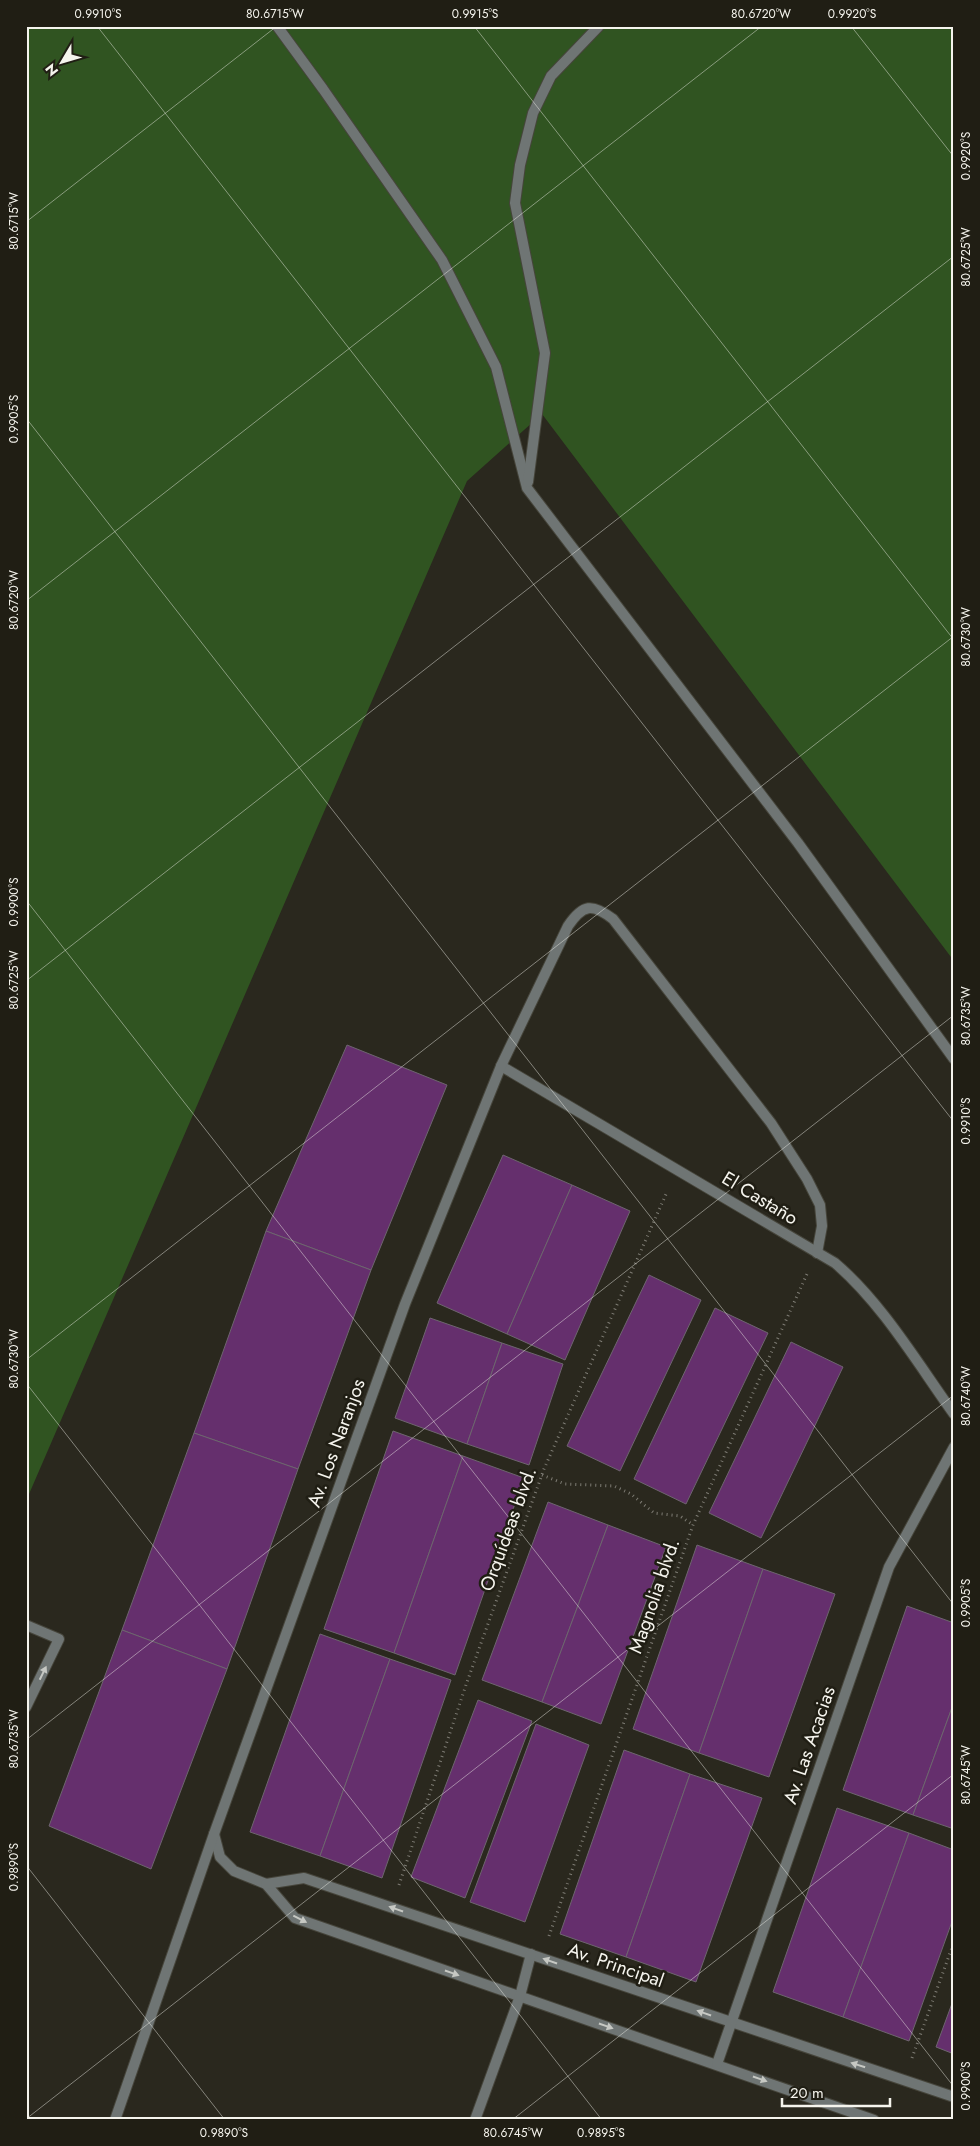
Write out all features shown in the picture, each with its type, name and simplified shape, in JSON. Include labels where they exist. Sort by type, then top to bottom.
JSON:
[{"type":"street","points":[[277,26],[442,260],[496,367],[527,488],[798,843],[954,1059]]},
{"type":"street","points":[[527,488],[545,353],[515,203],[520,165],[533,113],[551,76],[599,26]]},
{"type":"street","name":"Av. Los Naranjos","points":[[115,2120],[214,1834],[405,1304],[501,1066],[568,926],[577,914],[587,909],[599,908],[613,919],[771,1123],[807,1179],[820,1205],[822,1226],[817,1252]]},
{"type":"street","name":"El Castaño","points":[[501,1066],[835,1263],[864,1291],[954,1414]]},
{"type":"street","name":"Av. Las Acacias","points":[[717,2064],[889,1567],[954,1447]]},
{"type":"street","points":[[26,1625],[59,1639],[26,1707]]},
{"type":"street","points":[[214,1834],[220,1857],[234,1871],[266,1884],[295,1918],[874,2120]]},
{"type":"street","name":"Av. Principal","points":[[266,1884],[304,1878],[954,2097]]},
{"type":"street","points":[[474,2120],[536,1956]]},
{"type":"path","name":"Orquídeas blvd.","points":[[391,1907],[467,1682],[542,1475],[677,1169]]},
{"type":"path","name":"Magnolia blvd.","points":[[536,1956],[693,1524],[817,1252]]},
{"type":"path","points":[[542,1475],[565,1484],[614,1486],[631,1494],[654,1513],[680,1516],[693,1524]]},
{"type":"path","points":[[904,2080],[954,1942]]},
{"type":"green space","points":[[26,26],[954,26],[954,961],[542,414],[467,481],[26,1501]]},
{"type":"building","points":[[347,1045],[447,1085],[371,1270],[266,1231]]},
{"type":"building","points":[[503,1155],[572,1185],[507,1334],[437,1303]]},
{"type":"building","points":[[572,1185],[630,1211],[565,1360],[507,1334]]},
{"type":"building","points":[[266,1231],[371,1270],[298,1469],[194,1433]]},
{"type":"building","points":[[649,1275],[701,1300],[620,1471],[567,1446]]},
{"type":"building","points":[[715,1308],[768,1333],[686,1504],[634,1479]]},
{"type":"building","points":[[430,1318],[502,1343],[467,1444],[395,1418]]},
{"type":"building","points":[[791,1342],[843,1367],[761,1538],[709,1513]]},
{"type":"building","points":[[502,1343],[563,1364],[529,1465],[467,1444]]},
{"type":"building","points":[[393,1431],[463,1456],[394,1653],[324,1629]]},
{"type":"building","points":[[194,1433],[298,1469],[227,1669],[122,1630]]},
{"type":"building","points":[[463,1456],[524,1478],[455,1675],[394,1653]]},
{"type":"building","points":[[548,1502],[608,1525],[542,1702],[482,1680]]},
{"type":"building","points":[[608,1525],[666,1547],[601,1724],[542,1702]]},
{"type":"building","points":[[697,1545],[763,1569],[699,1753],[633,1729]]},
{"type":"building","points":[[763,1569],[835,1594],[769,1777],[699,1753]]},
{"type":"building","points":[[907,1606],[954,1623],[954,1702],[913,1815],[843,1790]]},
{"type":"building","points":[[122,1630],[227,1669],[151,1869],[49,1826]]},
{"type":"building","points":[[320,1634],[390,1659],[320,1856],[250,1832]]},
{"type":"building","points":[[390,1659],[451,1680],[382,1878],[320,1856]]},
{"type":"building","points":[[478,1700],[532,1721],[465,1898],[411,1877]]},
{"type":"building","points":[[954,1702],[954,1829],[913,1815]]},
{"type":"building","points":[[536,1724],[589,1745],[525,1922],[470,1902]]},
{"type":"building","points":[[624,1750],[690,1774],[626,1957],[560,1934]]},
{"type":"building","points":[[690,1774],[762,1798],[696,1982],[626,1957]]},
{"type":"building","points":[[837,1808],[909,1833],[843,2017],[773,1992]]},
{"type":"building","points":[[909,1833],[954,1850],[954,1916],[909,2041],[843,2017]]},
{"type":"building","points":[[954,1998],[954,2054],[936,2047]]}]
